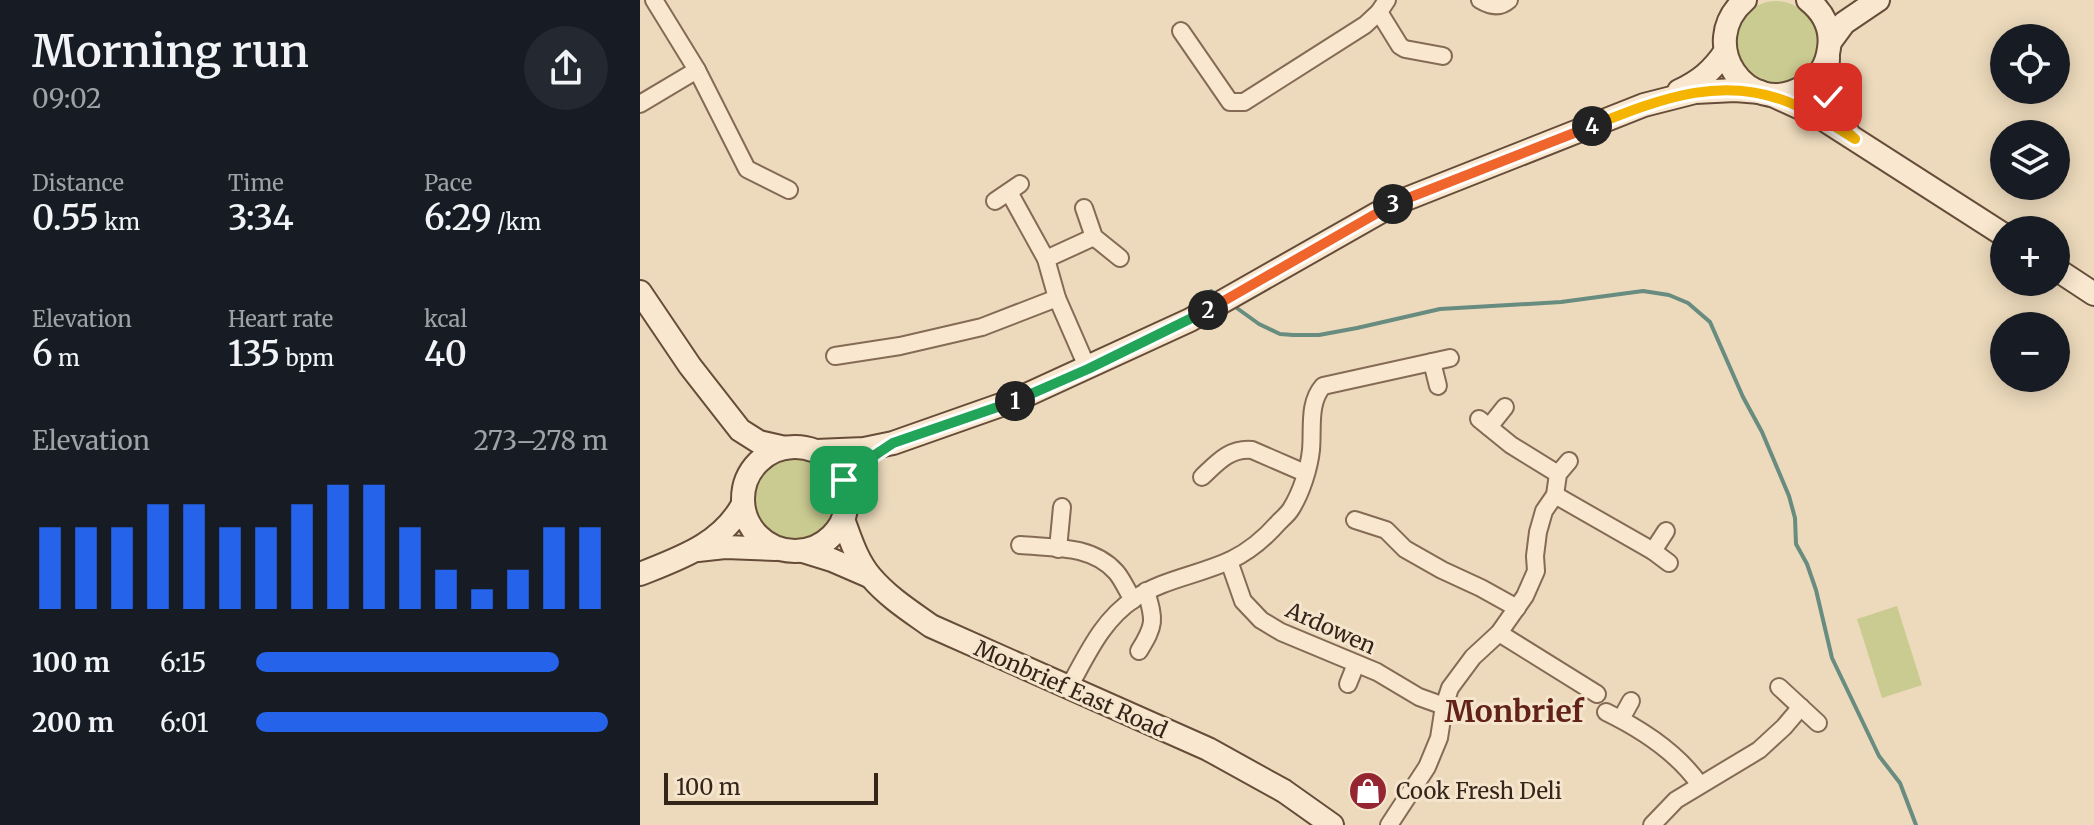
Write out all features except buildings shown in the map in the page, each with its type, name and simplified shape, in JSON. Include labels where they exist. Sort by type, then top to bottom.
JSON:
[{"type":"main road","points":[[1723,0],[1726,28]]},
{"type":"main road","points":[[1745,0],[1731,17],[1724,40],[1729,65],[1737,77],[1747,86],[1820,117],[1990,226]]},
{"type":"main road","points":[[1810,1],[1838,5],[1875,2]]},
{"type":"main road","points":[[1810,1],[1828,26],[1828,97],[1842,127],[1855,139]]},
{"type":"main road","points":[[1664,99],[1722,90],[1784,95],[1796,91],[1821,72],[1829,49],[1844,23],[1875,2]]},
{"type":"main road","points":[[779,549],[768,544],[750,527],[745,516],[744,484],[763,457],[785,448],[816,451],[864,449],[893,443],[1018,399],[1190,320],[1396,203],[1664,99],[1700,81],[1725,52]]},
{"type":"main road","points":[[2070,278],[2094,294]]},
{"type":"main road","points":[[640,292],[690,366],[740,430],[759,442],[785,448]]},
{"type":"main road","points":[[740,430],[748,475]]},
{"type":"main road","points":[[803,551],[823,543],[838,528],[843,519],[847,493],[863,463],[893,443]]},
{"type":"main road","points":[[816,451],[837,469],[847,493]]},
{"type":"main road","points":[[643,573],[693,551],[727,529],[743,504]]},
{"type":"main road","name":"Monbrief East Road","points":[[843,519],[869,576],[898,603],[931,626],[1208,749],[1258,775],[1332,825]]},
{"type":"main road","points":[[693,551],[725,547],[803,551],[869,576]]},
{"type":"street","points":[[654,0],[697,70],[747,169],[789,190]]},
{"type":"street","points":[[1480,0],[1494,6],[1509,0]]},
{"type":"street","points":[[1181,31],[1230,102],[1244,102],[1365,25],[1383,6],[1400,46],[1443,56]]},
{"type":"street","points":[[640,104],[697,70]]},
{"type":"street","points":[[1008,193],[1046,259],[1057,298],[1088,369]]},
{"type":"street","points":[[1084,208],[1094,237],[1120,258]]},
{"type":"street","points":[[1046,259],[1094,237]]},
{"type":"street","points":[[835,356],[900,346],[982,327],[1057,298]]},
{"type":"street","points":[[1069,687],[1115,613],[1139,596],[1247,552],[1267,536],[1291,509],[1311,454],[1314,398],[1323,386],[1450,358]]},
{"type":"street","points":[[1432,362],[1438,386]]},
{"type":"street","points":[[1389,825],[1427,767],[1439,738],[1450,688],[1461,671],[1499,633],[1525,596],[1536,571],[1538,532],[1563,468],[1511,445],[1484,423],[1505,407]]},
{"type":"street","points":[[1202,477],[1236,450],[1252,450],[1305,473]]},
{"type":"street","points":[[1555,495],[1669,563]]},
{"type":"street","points":[[1058,549],[1062,507]]},
{"type":"street","points":[[1355,520],[1386,530],[1405,549],[1517,608]]},
{"type":"street","points":[[1653,551],[1666,531]]},
{"type":"street","points":[[1020,545],[1080,551],[1108,564],[1154,615],[1150,632],[1139,651]]},
{"type":"street","name":"Ardowen","points":[[1229,561],[1243,601],[1261,620],[1281,632],[1377,672],[1419,697],[1444,706]]},
{"type":"street","points":[[1499,633],[1597,694]]},
{"type":"street","points":[[1348,684],[1356,664]]},
{"type":"street","points":[[1779,687],[1818,723]]},
{"type":"street","points":[[1631,701],[1614,716],[1658,743],[1690,771],[1700,785]]},
{"type":"street","points":[[1652,825],[1676,800],[1759,750],[1801,707]]},
{"type":"green space","points":[[1776,1],[1792,4],[1806,13],[1815,27],[1818,43],[1815,59],[1806,73],[1792,82],[1776,85],[1760,82],[1746,73],[1737,59],[1734,43],[1737,27],[1746,13],[1760,4]]},
{"type":"green space","points":[[787,460],[803,460],[818,467],[829,478],[836,501],[833,517],[824,530],[803,542],[787,542],[772,535],[761,524],[754,509],[754,493],[761,478],[772,467]]},
{"type":"green space","points":[[1897,606],[1922,685],[1882,698],[1857,619]]},
{"type":"waterway","points":[[1211,291],[1220,296]]},
{"type":"waterway","points":[[1234,306],[1280,334],[1319,335],[1440,309],[1561,302],[1643,291],[1669,295],[1688,303],[1710,322],[1762,432],[1789,496],[1795,518],[1796,544],[1816,590],[1832,658],[1879,756],[1900,783],[1916,825]]},
{"type":"place","name":"Cook Fresh Deli","points":[[1368,791]]},
{"type":"district","name":"Monbrief","points":[[1514,712]]},
{"type":"route","points":[[844,480],[847,493],[863,463],[893,443],[1018,399],[1088,369],[1190,320],[1396,203],[1644,105],[1695,92],[1760,92],[1820,117],[1855,139],[1842,127],[1828,97]]}]
